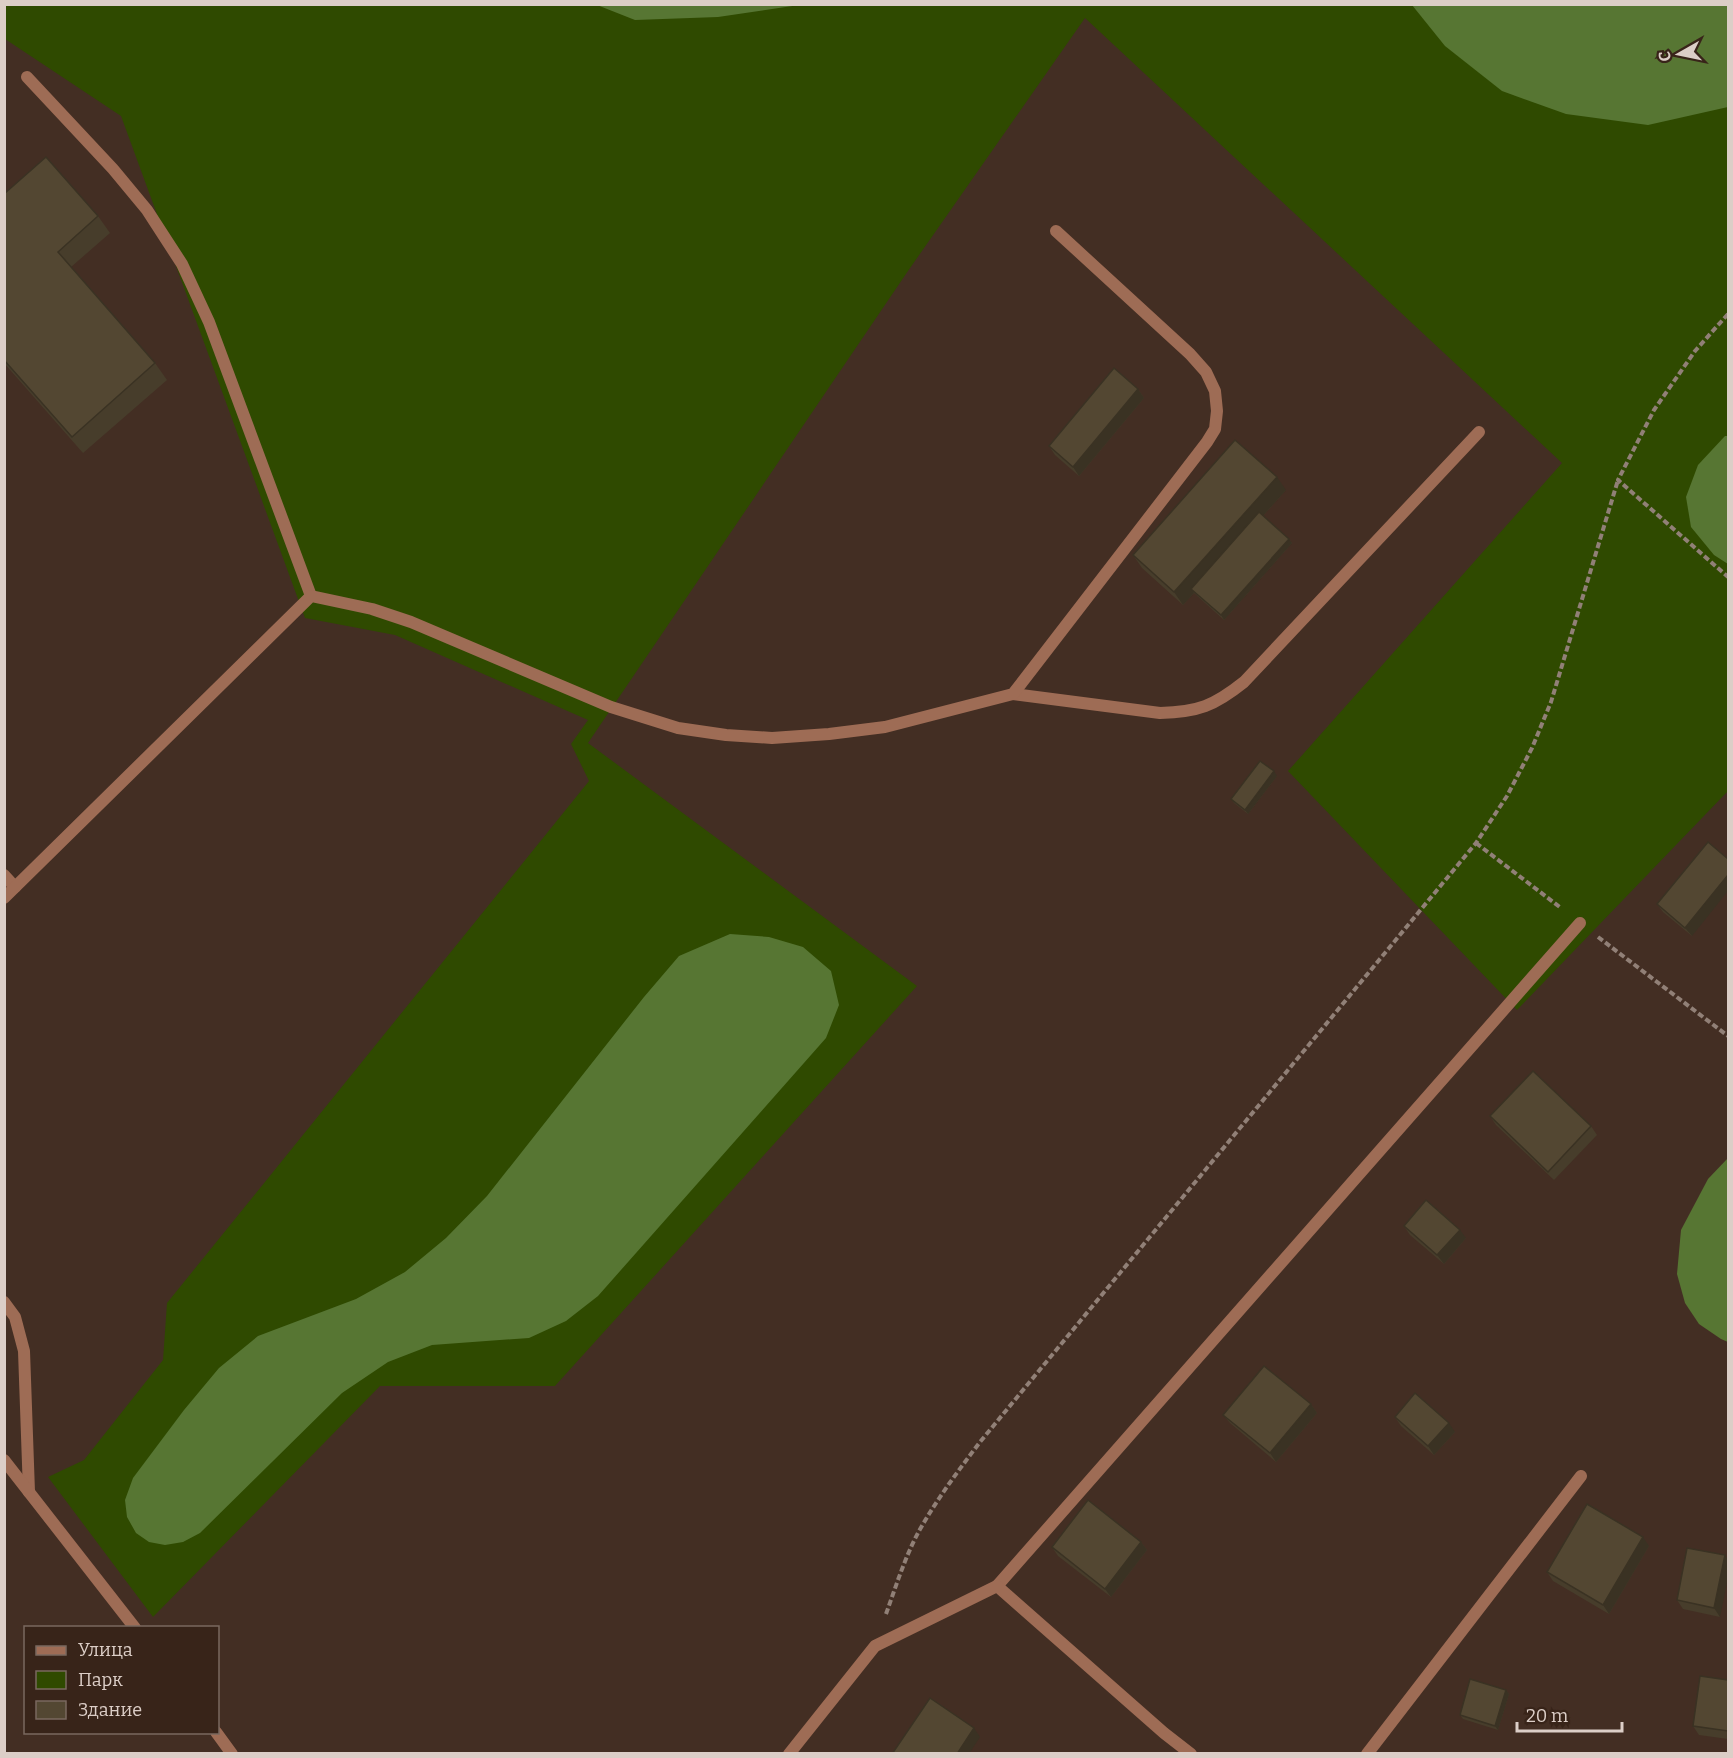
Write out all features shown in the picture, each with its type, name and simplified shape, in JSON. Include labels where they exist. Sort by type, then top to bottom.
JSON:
[{"type":"street","points":[[27,77],[113,169],[147,210],[182,264],[209,322],[311,596]]},
{"type":"street","points":[[1013,694],[1207,442],[1215,429],[1217,411],[1215,391],[1206,372],[1056,231]]},
{"type":"street","points":[[311,596],[372,609],[411,622],[611,707],[678,728],[726,735],[772,738],[885,727],[1013,694],[1161,713],[1180,713],[1203,708],[1224,699],[1244,682],[1479,432]]},
{"type":"street","points":[[4,898],[311,596]]},
{"type":"street","points":[[4,875],[15,887]]},
{"type":"street","points":[[789,1754],[875,1646],[997,1586],[1580,922]]},
{"type":"street","points":[[4,1302],[15,1317],[24,1351],[30,1492]]},
{"type":"street","points":[[4,1460],[133,1626]]},
{"type":"street","points":[[1367,1754],[1581,1476]]},
{"type":"street","points":[[997,1586],[1164,1733],[1191,1754]]},
{"type":"street","points":[[217,1734],[232,1754]]},
{"type":"path","points":[[875,1646],[899,1577],[918,1533],[947,1485],[1476,843],[1512,787],[1532,748],[1551,702],[1618,480],[1654,410],[1695,351],[1728,314]]},
{"type":"path","points":[[1618,480],[1728,577]]},
{"type":"path","points":[[1476,843],[1728,1036]]},
{"type":"green space","points":[[4,5],[1728,5],[1728,791],[1517,1010],[1288,771],[1562,463],[1085,18],[908,271],[588,743],[917,986],[555,1386],[380,1386],[153,1617],[48,1477],[84,1460],[163,1360],[167,1303],[589,781],[571,744],[588,720],[395,635],[305,618],[121,116],[5,39]]},
{"type":"green space","points":[[597,5],[799,5],[718,17],[635,20]]},
{"type":"green space","points":[[1412,5],[1728,5],[1728,107],[1648,125],[1566,114],[1502,91],[1445,46]]},
{"type":"green space","points":[[1725,436],[1728,436],[1728,564],[1714,555],[1691,527],[1686,497],[1698,465]]},
{"type":"green space","points":[[730,934],[769,937],[803,947],[831,971],[839,1005],[826,1038],[598,1296],[566,1321],[529,1338],[432,1345],[388,1362],[342,1393],[200,1533],[183,1542],[165,1545],[149,1542],[136,1533],[127,1517],[125,1500],[133,1478],[219,1368],[258,1336],[356,1299],[405,1272],[446,1238],[487,1196],[679,956]]},
{"type":"green space","points":[[1728,1158],[1728,1342],[1699,1324],[1685,1303],[1677,1274],[1681,1230],[1708,1179]]},
{"type":"building","points":[[46,157],[98,216],[58,252],[155,363],[72,437],[4,360],[4,194]]},
{"type":"building","points":[[1114,368],[1138,389],[1073,467],[1049,446]]},
{"type":"building","points":[[1235,440],[1277,477],[1174,592],[1133,555]]},
{"type":"building","points":[[1259,512],[1289,539],[1221,615],[1191,589]]},
{"type":"building","points":[[1260,761],[1274,771],[1245,810],[1231,799]]},
{"type":"building","points":[[1708,842],[1728,859],[1728,875],[1685,928],[1657,904]]},
{"type":"building","points":[[1533,1071],[1591,1126],[1548,1172],[1490,1116]]},
{"type":"building","points":[[1426,1200],[1460,1230],[1437,1255],[1404,1226]]},
{"type":"building","points":[[1264,1366],[1311,1404],[1270,1453],[1223,1415]]},
{"type":"building","points":[[1415,1393],[1449,1423],[1428,1446],[1395,1417]]},
{"type":"building","points":[[1088,1500],[1141,1542],[1105,1589],[1052,1547]]},
{"type":"building","points":[[1587,1504],[1643,1537],[1603,1605],[1547,1572]]},
{"type":"building","points":[[1687,1548],[1725,1555],[1714,1608],[1677,1600]]},
{"type":"building","points":[[1700,1676],[1728,1680],[1728,1731],[1693,1726]]},
{"type":"building","points":[[1470,1679],[1506,1690],[1495,1726],[1460,1715]]},
{"type":"building","points":[[930,1698],[974,1728],[957,1754],[892,1754]]}]
